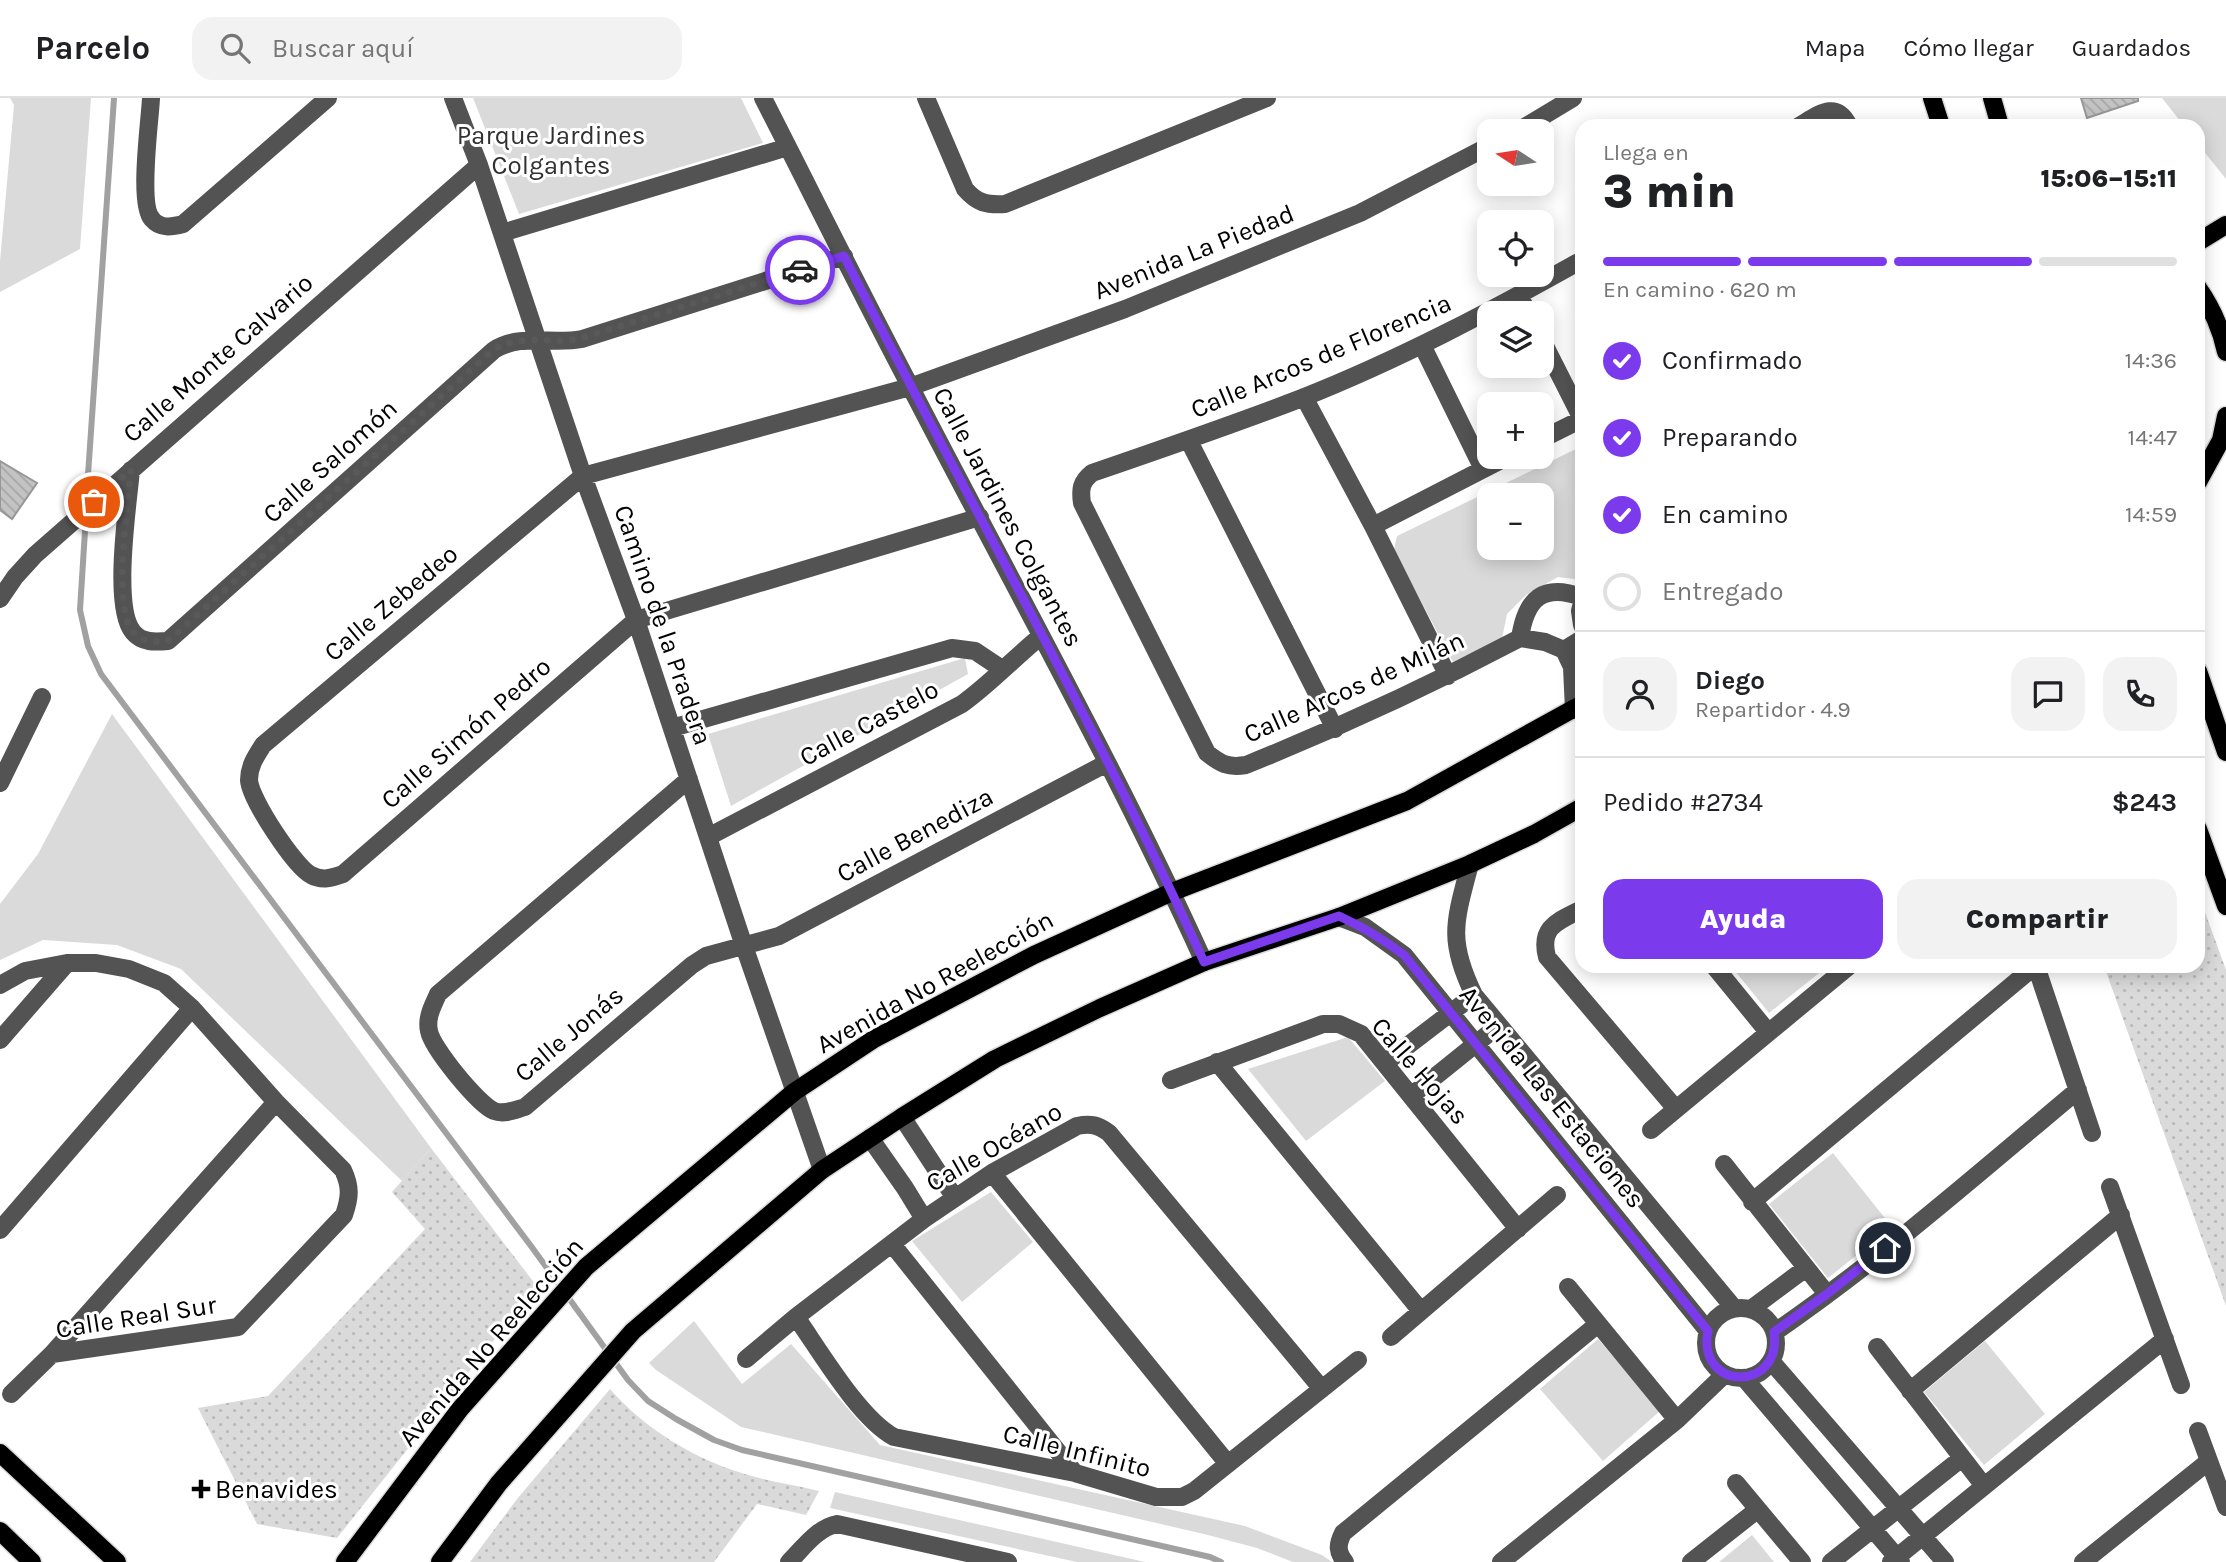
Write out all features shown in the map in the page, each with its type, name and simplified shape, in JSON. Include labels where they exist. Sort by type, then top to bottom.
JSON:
[{"type":"main road","points":[[1932,98],[1939,119]]},
{"type":"main road","points":[[1992,98],[1998,119]]},
{"type":"main road","points":[[2205,238],[2226,225]]},
{"type":"main road","points":[[2205,298],[2217,323],[2226,352]]},
{"type":"main road","points":[[2205,469],[2221,440],[2226,416]]},
{"type":"main road","points":[[2205,691],[2226,752]]},
{"type":"main road","name":"Avenida No Reelección","points":[[345,1562],[460,1409],[586,1267],[794,1091],[874,1039],[1034,955],[1172,892],[1407,801],[1575,709]]},
{"type":"main road","points":[[440,1562],[499,1483],[633,1331],[822,1170],[870,1138],[995,1059],[1204,962],[1339,916],[1470,864],[1575,811]]},
{"type":"main road","points":[[2205,848],[2226,906]]},
{"type":"main road","points":[[0,1454],[117,1562]]},
{"type":"main road","points":[[0,1531],[32,1562]]},
{"type":"street","points":[[152,98],[145,184],[146,208],[151,219],[159,225],[172,228],[183,224],[328,98]]},
{"type":"street","name":"Camino de la Pradera","points":[[453,98],[479,165],[583,476],[636,620],[744,946],[822,1170]]},
{"type":"street","name":"Calle Jardines Colgantes","points":[[763,98],[910,387],[1107,763],[1204,962]]},
{"type":"street","points":[[926,98],[965,189],[975,201],[989,205],[1005,204],[1267,98]]},
{"type":"street","points":[[1538,119],[1573,98]]},
{"type":"street","points":[[1811,119],[1823,112],[1833,111],[1842,114],[1845,119]]},
{"type":"street","points":[[502,233],[788,147]]},
{"type":"street","name":"Avenida La Piedad","points":[[583,476],[910,387],[1125,309],[1360,213],[1477,152]]},
{"type":"street","name":"Calle Monte Calvario","points":[[0,599],[29,562],[64,529],[479,165]]},
{"type":"street","name":"Calle Salomón","points":[[131,470],[122,590],[124,616],[133,632],[147,642],[168,641],[494,349],[506,342],[570,341],[582,338],[844,256]]},
{"type":"street","name":"Calle Arcos de Florencia","points":[[1080,490],[1084,479],[1092,472],[1189,441],[1304,397],[1422,345],[1575,264]]},
{"type":"street","points":[[1519,295],[1522,301]]},
{"type":"street","points":[[1422,345],[1477,457]]},
{"type":"street","points":[[1554,364],[1575,405]]},
{"type":"street","points":[[1304,397],[1373,526],[1448,676]]},
{"type":"street","points":[[1554,433],[1575,422]]},
{"type":"street","points":[[1189,441],[1335,729]]},
{"type":"street","points":[[1373,526],[1483,469]]},
{"type":"street","name":"Calle Zebedeo","points":[[328,879],[314,877],[299,867],[255,800],[249,782],[252,762],[263,745],[583,476]]},
{"type":"street","name":"Calle Arcos de Milán","points":[[1080,490],[1082,503],[1207,753],[1220,764],[1232,768],[1246,765],[1335,729],[1448,676],[1520,638]]},
{"type":"street","points":[[636,620],[980,517]]},
{"type":"street","points":[[1575,595],[1564,591],[1546,592],[1530,603],[1520,638],[1545,642],[1564,650],[1572,667],[1575,687]]},
{"type":"street","name":"Calle Simón Pedro","points":[[328,879],[343,874],[636,620]]},
{"type":"street","name":"Calle Castelo","points":[[708,837],[962,704],[984,689],[1002,669],[1041,636]]},
{"type":"street","points":[[1564,650],[1575,643]]},
{"type":"street","points":[[672,728],[952,648],[975,651],[1002,669]]},
{"type":"street","points":[[0,783],[42,698]]},
{"type":"street","name":"Calle Benediza","points":[[744,946],[779,936],[1107,763]]},
{"type":"street","name":"Calle Jonás","points":[[689,779],[438,994],[429,1012],[429,1031],[436,1046],[482,1104],[496,1112],[511,1112],[525,1107],[692,965],[706,956],[744,946]]},
{"type":"street","name":"Avenida Las Estaciones","points":[[1470,864],[1457,912],[1455,942],[1461,968],[1474,995],[1743,1308]]},
{"type":"street","points":[[1575,913],[1555,923],[1547,932],[1544,945],[1547,957],[1676,1109]]},
{"type":"street","name":"Avenida Las Estaciones","points":[[1339,916],[1365,927],[1404,955],[1708,1331]]},
{"type":"street","points":[[0,1040],[67,963]]},
{"type":"street","points":[[0,985],[25,971],[67,963],[96,963],[129,969],[164,983],[192,1008],[276,1102],[52,1354]]},
{"type":"street","points":[[1720,973],[1768,1032]]},
{"type":"street","points":[[1651,1130],[1840,973]]},
{"type":"street","points":[[1752,1202],[2028,973]]},
{"type":"street","points":[[2038,973],[2092,1133]]},
{"type":"street","points":[[1385,1063],[1474,995]]},
{"type":"street","points":[[0,1230],[192,1008]]},
{"type":"street","name":"Calle Hojas","points":[[1171,1080],[1323,1024],[1339,1024],[1361,1034],[1518,1229]]},
{"type":"street","points":[[1411,1096],[1498,1026]]},
{"type":"street","points":[[1217,1062],[1421,1311]]},
{"type":"street","points":[[1774,1332],[1827,1294],[1961,1188],[2078,1090]]},
{"type":"street","name":"Calle Real Sur","points":[[11,1394],[52,1354],[238,1327],[344,1215],[350,1198],[349,1183],[343,1170],[276,1102]]},
{"type":"street","points":[[902,1117],[955,1198]]},
{"type":"street","name":"Calle Océano","points":[[746,1359],[923,1219],[992,1173],[1077,1126],[1089,1124],[1109,1133],[1322,1389]]},
{"type":"street","points":[[870,1138],[923,1219]]},
{"type":"street","points":[[1724,1164],[1827,1294]]},
{"type":"street","points":[[992,1173],[1228,1464]]},
{"type":"street","points":[[2110,1188],[2181,1385]]},
{"type":"street","points":[[1391,1337],[1558,1195]]},
{"type":"street","points":[[1910,1391],[2121,1215]]},
{"type":"street","points":[[892,1244],[1075,1474]]},
{"type":"street","points":[[1743,1308],[1761,1314],[1769,1322],[1774,1332],[1775,1352],[1770,1361],[1755,1375],[1744,1377],[1725,1374],[1711,1360],[1707,1351],[1708,1331],[1723,1312],[1743,1308],[1806,1268]]},
{"type":"street","points":[[1568,1287],[1676,1420]]},
{"type":"street","name":"Calle Infinito","points":[[796,1317],[866,1415],[880,1429],[894,1437],[1075,1474],[1170,1499],[1194,1491],[1358,1360]]},
{"type":"street","points":[[1342,1557],[1338,1543],[1343,1533],[1598,1324]]},
{"type":"street","points":[[1744,1377],[1896,1560],[2165,1339]]},
{"type":"street","points":[[1877,1347],[1984,1486]]},
{"type":"street","points":[[1770,1361],[1945,1562]]},
{"type":"street","points":[[1501,1562],[1676,1420],[1725,1374]]},
{"type":"street","points":[[2198,1431],[2226,1507]]},
{"type":"street","points":[[1831,1562],[1962,1458]]},
{"type":"street","points":[[2083,1562],[2209,1461]]},
{"type":"street","points":[[1736,1483],[1801,1562]]},
{"type":"street","points":[[1691,1562],[1757,1510]]},
{"type":"street","points":[[789,1562],[827,1526],[847,1526],[1009,1562]]},
{"type":"green space","points":[[10,98],[91,98],[80,249],[0,292],[0,261],[14,105]]},
{"type":"green space","name":"Parque Jardines Colgantes","points":[[473,98],[741,98],[763,143],[519,214]]},
{"type":"green space","points":[[2162,98],[2226,98],[2226,179],[2205,153],[2205,119],[2178,119]]},
{"type":"green space","points":[[1575,449],[1575,579],[1558,577],[1526,595],[1507,614],[1502,639],[1453,662],[1394,550],[1397,536],[1477,497],[1477,560],[1554,560],[1554,483],[1506,483],[1535,469],[1554,469],[1554,460]]},
{"type":"green space","points":[[965,658],[968,674],[731,806],[708,734]]},
{"type":"green space","points":[[112,714],[431,1148],[402,1181],[181,969],[117,945],[43,940],[0,960],[0,904],[38,854]]},
{"type":"green space","points":[[2205,912],[2226,970],[2226,1306],[2107,973],[2205,973]]},
{"type":"green space","points":[[1737,973],[1819,973],[1769,1013]]},
{"type":"green space","points":[[1348,1037],[1385,1081],[1306,1141],[1248,1069]]},
{"type":"green space","points":[[431,1148],[542,1293],[506,1325],[337,1538],[257,1524],[198,1408],[268,1396],[425,1229],[392,1192]]},
{"type":"green space","points":[[1833,1153],[1892,1227],[1828,1278],[1769,1204]]},
{"type":"green space","points":[[991,1192],[1033,1242],[962,1302],[912,1241]]},
{"type":"green space","points":[[694,1321],[742,1384],[791,1344],[880,1445],[1245,1526],[1322,1555],[1332,1562],[1293,1562],[1257,1548],[1204,1534],[741,1427],[649,1363]]},
{"type":"green space","points":[[1598,1339],[1660,1411],[1603,1461],[1540,1389]]},
{"type":"green space","points":[[1985,1341],[2045,1414],[1984,1465],[1924,1392]]},
{"type":"green space","points":[[610,1389],[655,1430],[707,1460],[754,1477],[819,1491],[806,1515],[757,1504],[714,1562],[470,1562],[517,1499]]},
{"type":"green space","points":[[835,1492],[1145,1562],[1077,1562],[830,1508]]},
{"type":"green space","points":[[1752,1535],[1774,1562],[1719,1562]]},
{"type":"building","points":[[2081,98],[2138,98],[2138,101],[2087,118]]},
{"type":"building","points":[[0,461],[37,483],[12,519],[0,510]]},
{"type":"waterway","points":[[86,504],[114,98]]},
{"type":"waterway","points":[[86,515],[80,610],[88,646],[101,674],[531,1246],[628,1380],[648,1401],[714,1440],[742,1450],[1210,1557],[1221,1562]]},
{"type":"way so far","points":[[94,502],[131,470],[122,590],[124,616],[133,632],[147,642],[168,641],[494,349],[506,342],[520,340],[570,341],[582,338],[800,270]]},
{"type":"place","name":"Benavides","points":[[201,1489]]},
{"type":"route","points":[[800,270],[844,256],[1107,763],[1204,962],[1339,916],[1365,927],[1404,955],[1708,1331],[1707,1351],[1717,1368],[1725,1374],[1744,1377],[1755,1375],[1764,1369],[1775,1352],[1774,1332],[1885,1248]]}]
